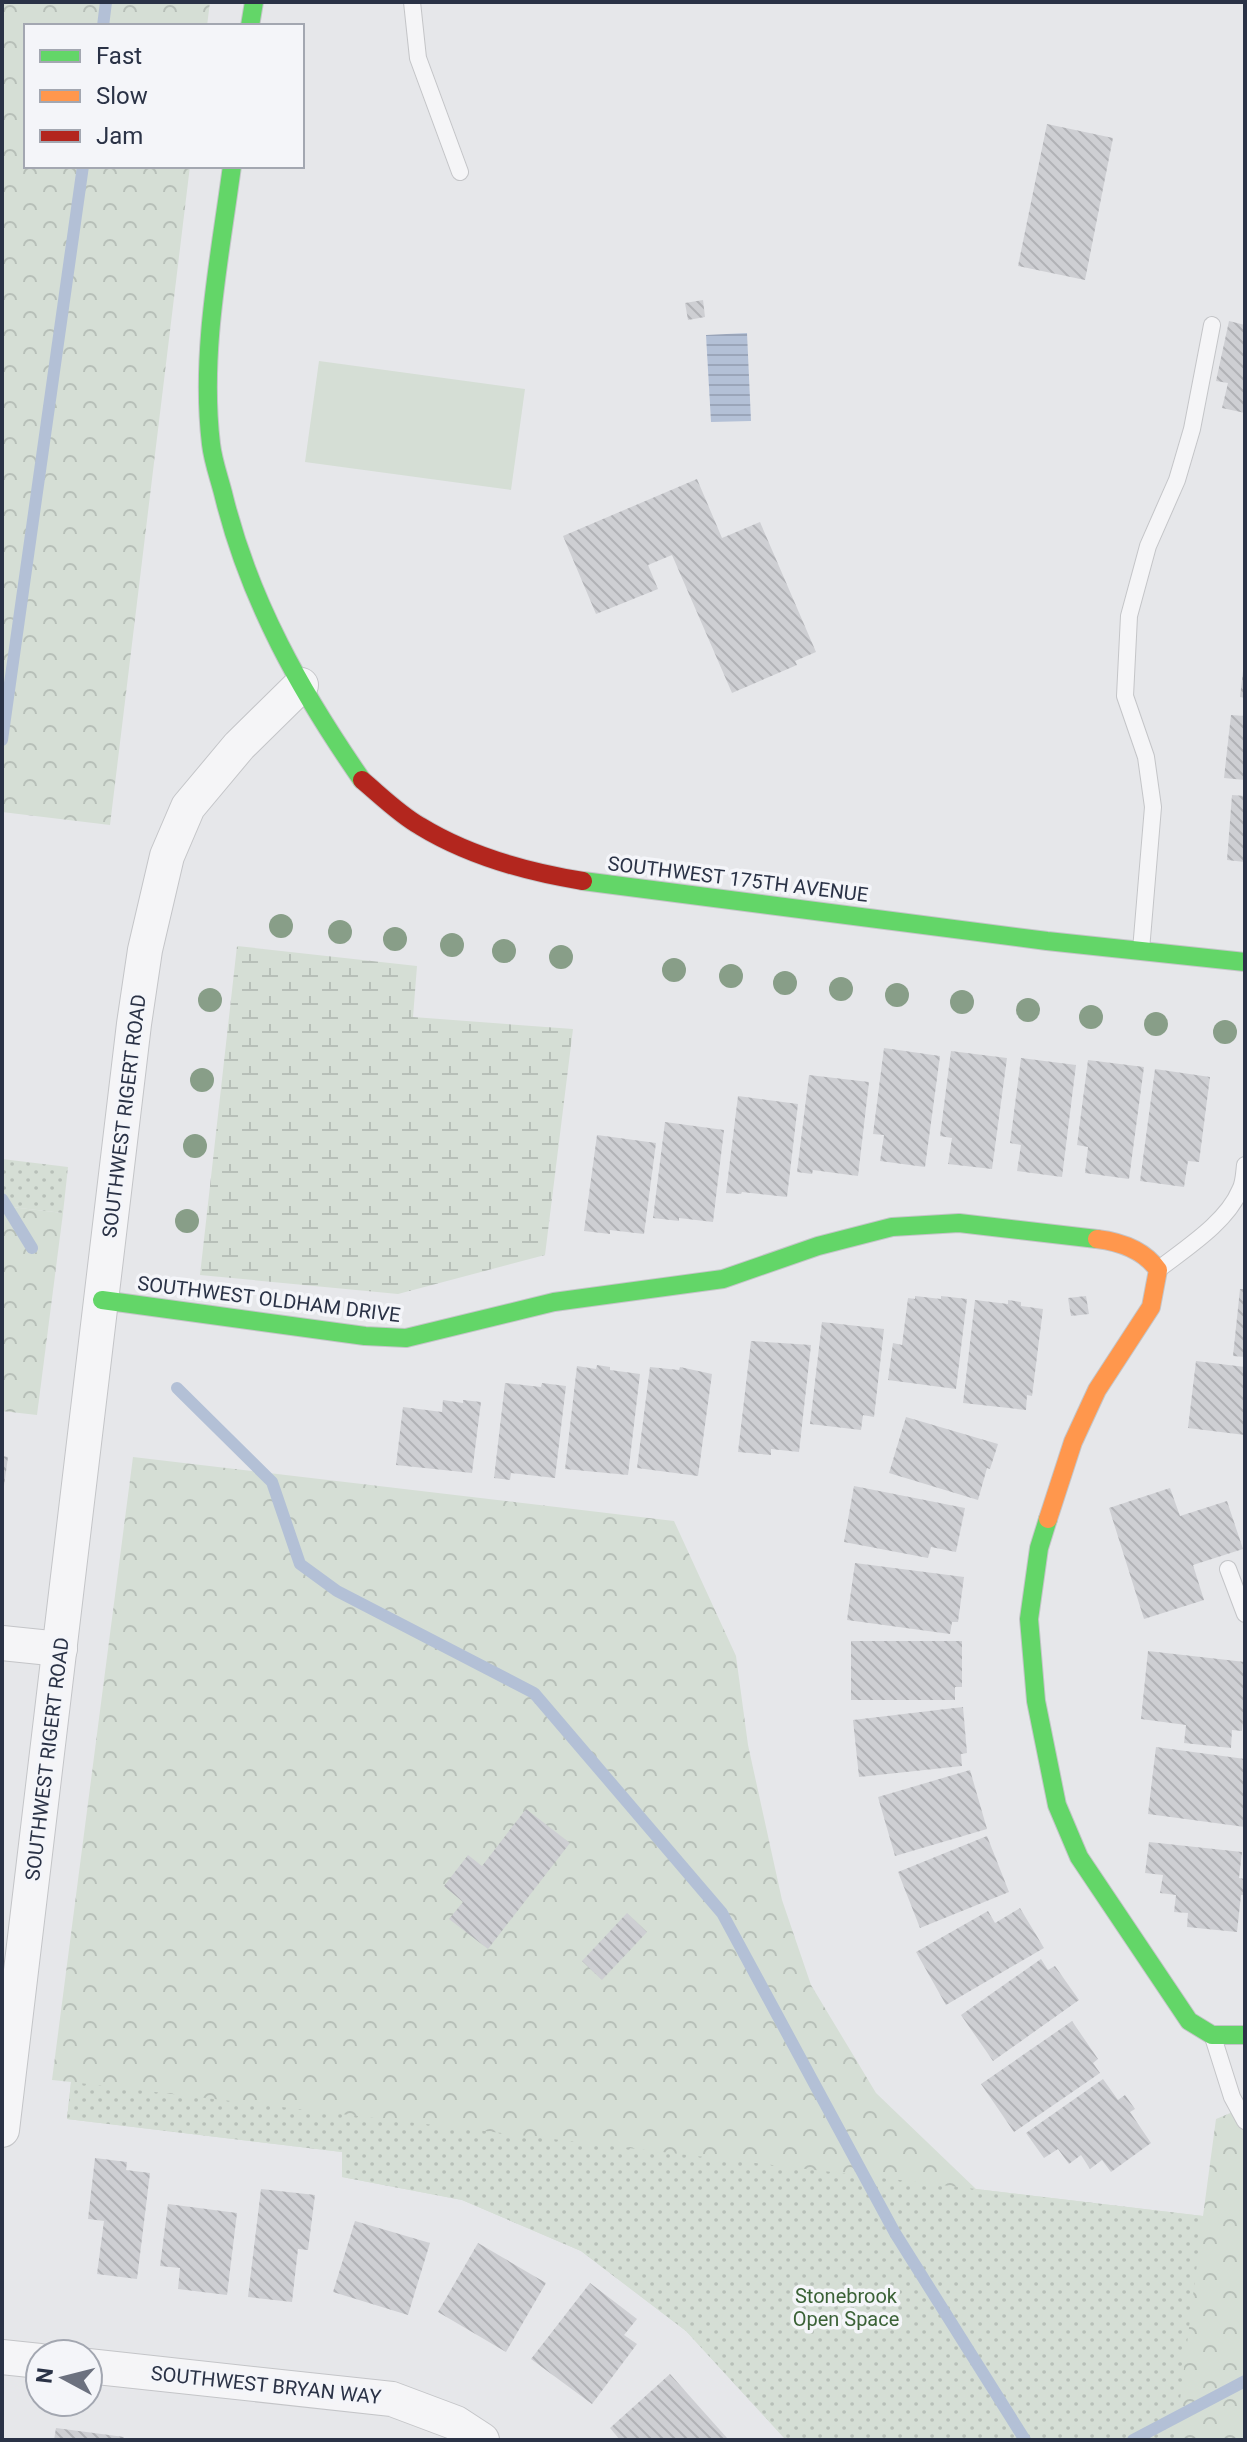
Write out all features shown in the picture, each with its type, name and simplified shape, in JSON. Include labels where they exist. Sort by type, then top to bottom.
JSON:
[{"type":"street","points":[[250,24],[254,2]]},
{"type":"street","points":[[232,168],[214,301],[208,378],[211,446],[246,571],[301,685]]},
{"type":"street","name":"SOUTHWEST 175TH AVENUE","points":[[301,685],[321,721],[362,780],[419,826],[485,857],[548,875],[619,887],[1245,962]]},
{"type":"street","name":"SOUTHWEST RIGERT ROAD","points":[[2,2130],[145,950],[167,856],[188,807],[239,746],[301,685]]},
{"type":"street","name":"SOUTHWEST OLDHAM DRIVE","points":[[102,1300],[365,1336],[406,1338],[554,1302],[723,1279],[818,1246],[892,1227],[959,1223],[1114,1241],[1149,1257],[1158,1270]]},
{"type":"street","points":[[1158,1270],[1151,1307],[1097,1390],[1073,1442],[1039,1548],[1029,1619],[1036,1701],[1057,1805],[1079,1857],[1189,2021],[1212,2035],[1245,2035]]},
{"type":"street","points":[[2,1643],[60,1649]]},
{"type":"street","points":[[2,2357],[24,2359]]},
{"type":"street","name":"SOUTHWEST BRYAN WAY","points":[[104,2368],[392,2399],[456,2423],[482,2440]]},
{"type":"lane","points":[[412,2],[418,58],[460,172]]},
{"type":"lane","points":[[1141,951],[1153,807],[1146,757],[1125,696],[1129,616],[1148,546],[1177,480],[1192,429],[1212,325]]},
{"type":"lane","points":[[1158,1270],[1208,1231],[1231,1204],[1240,1190],[1245,1165]]},
{"type":"lane","points":[[1228,1569],[1245,1614]]},
{"type":"lane","points":[[1212,2035],[1232,2097],[1245,2121]]},
{"type":"green space","points":[[2,2],[210,2],[207,24],[24,24],[24,168],[190,168],[110,825],[2,812]]},
{"type":"green space","points":[[319,361],[525,389],[511,490],[305,462]]},
{"type":"green space","points":[[237,946],[417,966],[413,1017],[573,1029],[545,1255],[398,1294],[200,1275]]},
{"type":"green space","points":[[2,1159],[68,1167],[63,1213],[2,1206]]},
{"type":"green space","points":[[2,1206],[63,1213],[37,1415],[2,1411]]},
{"type":"green space","points":[[133,1457],[674,1521],[736,1656],[748,1745],[782,1900],[811,1985],[876,2093],[976,2189],[1203,2216],[1216,2119],[1245,2107],[1245,2440],[786,2440],[686,2331],[581,2251],[462,2200],[342,2177],[342,2152],[67,2119],[71,2082],[52,2080]]},
{"type":"green space","name":"Stonebrook Open Space","points":[[71,2082],[1203,2216],[1175,2440],[786,2440],[686,2331],[581,2251],[462,2200],[342,2177],[342,2152],[67,2119]]},
{"type":"water","points":[[747,333],[751,421],[711,422],[706,335]]},
{"type":"building","points":[[1047,124],[1113,138],[1085,280],[1018,266]]},
{"type":"building","points":[[703,300],[705,317],[688,320],[685,303]]},
{"type":"building","points":[[1229,321],[1245,325],[1245,413],[1222,408],[1228,383],[1216,381]]},
{"type":"building","points":[[697,479],[722,538],[760,522],[816,652],[795,661],[797,665],[732,693],[672,555],[648,565],[658,589],[596,614],[563,536]]},
{"type":"building","points":[[1245,671],[1245,698],[1240,697]]},
{"type":"building","points":[[1231,715],[1245,716],[1245,780],[1224,778]]},
{"type":"building","points":[[1232,795],[1245,796],[1245,862],[1227,860]]},
{"type":"building","points":[[884,1048],[940,1056],[925,1167],[880,1161],[884,1135],[873,1134]]},
{"type":"building","points":[[951,1051],[1007,1058],[992,1169],[948,1164],[952,1138],[940,1136]]},
{"type":"building","points":[[1021,1058],[1076,1065],[1062,1177],[1017,1171],[1021,1145],[1010,1143]]},
{"type":"building","points":[[1088,1060],[1144,1067],[1129,1179],[1085,1173],[1088,1147],[1077,1145]]},
{"type":"building","points":[[1155,1069],[1210,1077],[1199,1162],[1188,1161],[1184,1187],[1140,1181]]},
{"type":"building","points":[[809,1075],[869,1082],[858,1176],[813,1170],[812,1174],[797,1172]]},
{"type":"building","points":[[738,1096],[798,1104],[787,1197],[726,1193]]},
{"type":"building","points":[[665,1122],[724,1130],[713,1222],[653,1218]]},
{"type":"building","points":[[597,1135],[656,1143],[644,1234],[584,1231]]},
{"type":"building","points":[[1240,1289],[1245,1289],[1245,1357],[1233,1356]]},
{"type":"building","points":[[915,1296],[967,1299],[956,1389],[888,1380],[893,1343],[902,1345],[908,1298],[915,1299]]},
{"type":"building","points":[[1086,1296],[1089,1314],[1071,1316],[1068,1298]]},
{"type":"building","points":[[975,1300],[1008,1304],[1008,1300],[1021,1302],[1021,1306],[1043,1309],[1032,1396],[1027,1395],[1026,1410],[963,1403]]},
{"type":"building","points":[[822,1322],[884,1329],[874,1417],[863,1415],[861,1430],[810,1424]]},
{"type":"building","points":[[751,1341],[811,1345],[799,1452],[771,1449],[771,1455],[738,1452]]},
{"type":"building","points":[[1196,1361],[1245,1367],[1245,1435],[1188,1428]]},
{"type":"building","points":[[597,1365],[640,1374],[628,1475],[565,1469],[577,1366],[596,1369]]},
{"type":"building","points":[[650,1367],[679,1370],[680,1367],[712,1374],[698,1476],[637,1468]]},
{"type":"building","points":[[505,1383],[566,1386],[555,1478],[511,1473],[510,1480],[494,1478]]},
{"type":"building","points":[[443,1400],[481,1402],[472,1473],[396,1465],[403,1407],[442,1412]]},
{"type":"building","points":[[906,1417],[998,1444],[978,1500],[889,1473]]},
{"type":"building","points":[[2,1456],[8,1457],[4,1486],[2,1486]]},
{"type":"building","points":[[854,1486],[965,1508],[956,1552],[931,1547],[928,1558],[844,1542]]},
{"type":"building","points":[[1170,1488],[1180,1516],[1227,1501],[1243,1549],[1193,1565],[1204,1600],[1144,1619],[1109,1508]]},
{"type":"building","points":[[855,1563],[964,1577],[958,1622],[952,1622],[950,1634],[847,1620]]},
{"type":"building","points":[[851,1641],[962,1641],[962,1687],[955,1687],[955,1700],[851,1700]]},
{"type":"building","points":[[1148,1651],[1245,1662],[1242,1731],[1232,1730],[1231,1748],[1184,1743],[1186,1725],[1141,1719]]},
{"type":"building","points":[[963,1707],[967,1753],[961,1754],[962,1766],[859,1777],[853,1720]]},
{"type":"building","points":[[1156,1747],[1245,1759],[1245,1827],[1148,1814]]},
{"type":"building","points":[[970,1770],[987,1829],[895,1856],[878,1797]]},
{"type":"building","points":[[526,1809],[570,1843],[488,1949],[449,1919],[463,1902],[444,1886],[468,1855],[482,1866]]},
{"type":"building","points":[[987,1836],[1009,1892],[920,1928],[898,1872]]},
{"type":"building","points":[[1149,1842],[1242,1852],[1239,1878],[1245,1879],[1245,1895],[1241,1895],[1237,1932],[1187,1927],[1188,1913],[1174,1912],[1176,1895],[1160,1893],[1163,1875],[1145,1873]]},
{"type":"building","points":[[1020,1908],[1044,1948],[946,2005],[916,1952],[988,1911],[995,1923]]},
{"type":"building","points":[[627,1913],[647,1932],[602,1980],[582,1961]]},
{"type":"building","points":[[1041,1959],[1048,1970],[1055,1966],[1079,2000],[993,2061],[961,2015]]},
{"type":"building","points":[[1072,2021],[1098,2059],[1093,2063],[1100,2073],[1014,2132],[981,2084]]},
{"type":"building","points":[[1103,2079],[1118,2100],[1125,2095],[1135,2109],[1130,2112],[1151,2143],[1111,2172],[1102,2160],[1090,2169],[1081,2155],[1069,2164],[1058,2149],[1044,2158],[1026,2133]]},
{"type":"building","points":[[95,2158],[127,2162],[126,2170],[150,2173],[137,2279],[97,2274],[104,2221],[88,2219]]},
{"type":"building","points":[[261,2189],[315,2195],[308,2250],[298,2249],[292,2302],[248,2297]]},
{"type":"building","points":[[168,2204],[237,2213],[227,2295],[178,2289],[180,2268],[160,2266]]},
{"type":"building","points":[[355,2221],[430,2243],[408,2315],[333,2292]]},
{"type":"building","points":[[478,2243],[546,2283],[506,2352],[438,2312]]},
{"type":"building","points":[[590,2283],[637,2319],[624,2335],[637,2344],[592,2404],[531,2359]]},
{"type":"building","points":[[670,2374],[727,2438],[620,2440],[610,2428]]},
{"type":"building","points":[[56,2428],[124,2437],[123,2440],[54,2440]]},
{"type":"waterway","points":[[103,24],[106,2]]},
{"type":"waterway","points":[[2,740],[83,168]]},
{"type":"waterway","points":[[2,1199],[32,1248]]},
{"type":"waterway","points":[[177,1388],[272,1482],[300,1564],[337,1591],[534,1693],[722,1913],[895,2233],[1025,2440]]},
{"type":"waterway","points":[[1133,2440],[1245,2381]]},
{"type":"traffic: fast","points":[[250,24],[254,2]]},
{"type":"traffic: fast","points":[[232,168],[210,340],[208,409],[213,457],[235,536],[263,609],[298,679],[362,780]]},
{"type":"traffic: fast","points":[[583,881],[1047,941],[1245,962]]},
{"type":"traffic: fast","points":[[102,1300],[365,1336],[406,1338],[554,1302],[723,1279],[818,1246],[892,1227],[959,1223],[1097,1239]]},
{"type":"traffic: fast","points":[[1048,1519],[1039,1548],[1029,1619],[1036,1701],[1057,1805],[1079,1857],[1189,2021],[1212,2035],[1245,2035]]},
{"type":"traffic: slow","points":[[1048,1519],[1073,1442],[1097,1390],[1151,1307],[1158,1270],[1146,1257],[1131,1248],[1097,1239]]},
{"type":"traffic: jam","points":[[362,780],[412,821],[458,846],[520,868],[583,881]]}]
